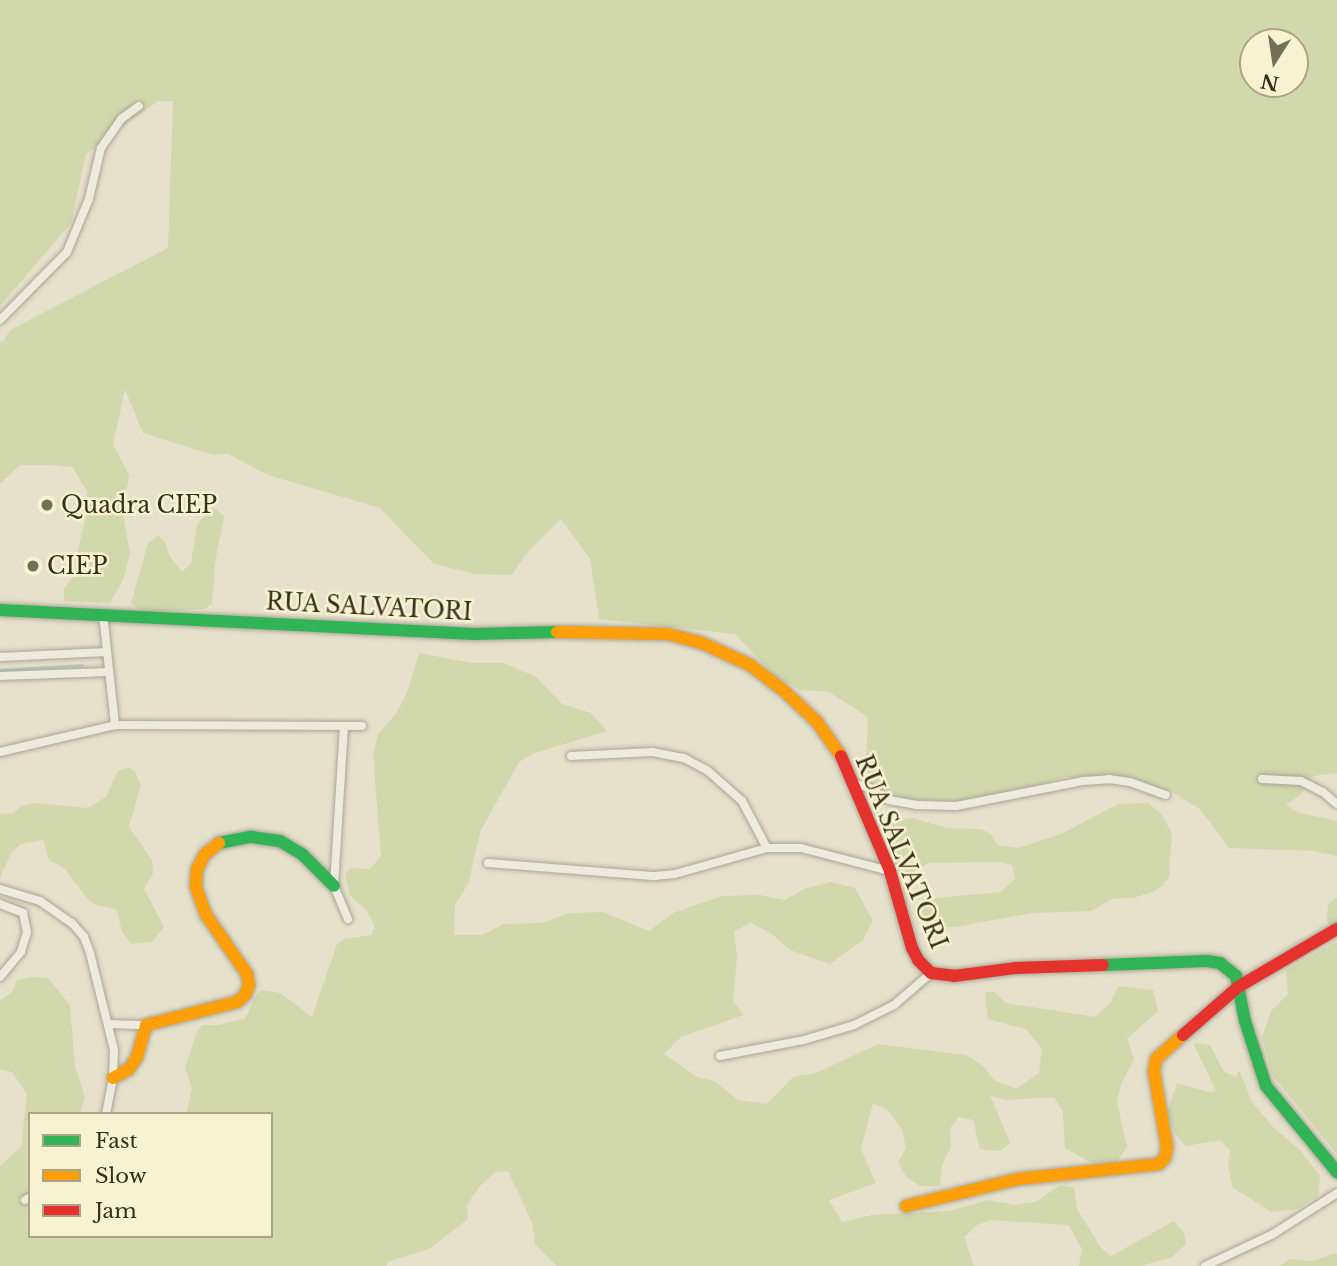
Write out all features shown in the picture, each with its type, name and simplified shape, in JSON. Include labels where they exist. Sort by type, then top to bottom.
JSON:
[{"type":"street","points":[[0,320],[67,252],[89,200],[101,148],[121,119],[139,106]]},
{"type":"street","name":"RUA SALVATORI","points":[[0,610],[474,634],[625,631],[668,634],[702,643],[750,665],[783,690],[817,722],[843,759],[890,871],[912,948],[918,960],[931,972],[954,976],[1016,968],[1207,961],[1230,968],[1238,987]]},
{"type":"street","points":[[103,614],[115,725]]},
{"type":"street","points":[[0,657],[107,652]]},
{"type":"street","points":[[0,676],[109,673]]},
{"type":"street","points":[[0,752],[115,725],[185,727],[281,723],[362,726]]},
{"type":"street","points":[[334,886],[344,726]]},
{"type":"street","points":[[571,756],[652,752],[684,758],[708,771],[741,801],[767,848]]},
{"type":"street","points":[[853,783],[869,788],[889,800],[916,805],[957,807],[1083,781],[1109,779],[1130,782],[1166,795]]},
{"type":"street","points":[[1262,779],[1301,781],[1323,792],[1337,804]]},
{"type":"street","points":[[108,1024],[146,1025],[237,1002],[245,995],[249,985],[241,964],[206,915],[196,887],[197,869],[205,854],[220,843],[251,837],[280,841],[302,854],[334,886],[348,919]]},
{"type":"street","points":[[488,863],[655,876],[675,874],[767,848],[817,850],[890,871]]},
{"type":"street","points":[[0,889],[40,901],[72,923],[83,937],[114,1050],[113,1078],[106,1112]]},
{"type":"street","points":[[0,904],[23,913],[27,932],[21,952],[0,977]]},
{"type":"street","points":[[906,1206],[1018,1179],[1159,1164],[1165,1158],[1167,1147],[1153,1072],[1156,1059],[1238,987],[1337,929]]},
{"type":"street","points":[[720,1056],[804,1040],[854,1025],[894,1004],[931,972]]},
{"type":"street","points":[[1238,987],[1245,1021],[1266,1086],[1337,1172]]},
{"type":"street","points":[[113,1078],[129,1069],[137,1057],[146,1025]]},
{"type":"street","points":[[1205,1266],[1273,1234],[1337,1193]]},
{"type":"green space","points":[[0,0],[1337,0],[1337,773],[1313,776],[1301,794],[1286,805],[1300,813],[1337,821],[1337,856],[1314,851],[1229,848],[1200,809],[1169,790],[1099,778],[1065,777],[970,802],[900,799],[870,785],[866,764],[868,717],[829,692],[800,690],[775,676],[735,634],[599,619],[590,559],[561,519],[526,554],[512,575],[475,574],[434,564],[380,508],[268,475],[228,454],[213,455],[143,433],[125,389],[113,445],[129,475],[123,515],[130,554],[123,580],[110,603],[64,601],[64,588],[75,575],[76,558],[86,517],[87,491],[72,467],[51,465],[20,465],[0,484],[0,341],[3,342],[10,330],[168,248],[173,101],[158,101],[86,154],[71,223],[0,306]]},
{"type":"green space","points":[[213,507],[224,516],[215,563],[212,604],[204,609],[151,612],[141,610],[131,603],[148,543],[158,536],[165,541],[169,555],[182,572],[191,563],[197,525]]},
{"type":"green space","points":[[419,653],[471,663],[504,663],[536,677],[562,704],[591,713],[607,731],[535,753],[519,762],[481,830],[468,884],[455,905],[454,935],[482,935],[504,924],[541,923],[570,913],[603,912],[649,931],[673,913],[722,896],[760,895],[785,900],[804,889],[831,882],[855,888],[873,921],[863,940],[830,964],[790,950],[772,934],[751,923],[734,931],[737,957],[733,1000],[743,1015],[681,1037],[664,1054],[697,1077],[714,1081],[738,1100],[767,1104],[793,1077],[816,1073],[878,1044],[966,1055],[983,1066],[994,1080],[1016,1089],[1039,1073],[1042,1049],[1026,1029],[988,1019],[985,993],[993,991],[1006,1003],[1095,1017],[1111,1002],[1118,986],[1153,990],[1158,1011],[1127,1039],[1134,1059],[1121,1085],[1117,1102],[1127,1147],[1116,1163],[1090,1162],[1065,1148],[1063,1112],[1054,1097],[1006,1100],[990,1095],[1010,1143],[1000,1151],[980,1149],[973,1120],[959,1117],[950,1128],[951,1147],[942,1165],[940,1186],[920,1186],[906,1176],[898,1162],[906,1148],[902,1130],[889,1111],[873,1103],[861,1149],[876,1183],[829,1200],[842,1222],[872,1215],[949,1211],[989,1200],[1015,1205],[1036,1202],[1060,1185],[1074,1188],[1077,1209],[1101,1248],[1111,1256],[1174,1221],[1184,1233],[1186,1244],[1172,1257],[1141,1266],[1079,1266],[1082,1249],[1069,1225],[990,1220],[977,1225],[964,1237],[974,1266],[557,1266],[535,1244],[532,1222],[508,1171],[495,1172],[479,1187],[467,1205],[468,1219],[429,1249],[387,1262],[387,1266],[0,1266],[0,1166],[21,1147],[27,1094],[12,1072],[0,1069],[0,1000],[12,992],[17,980],[33,977],[48,978],[70,1005],[75,1067],[85,1097],[81,1112],[28,1112],[28,1238],[273,1238],[273,1112],[186,1112],[192,1089],[185,1067],[196,1034],[202,1025],[219,1025],[246,1018],[254,998],[261,990],[280,993],[312,1017],[337,944],[345,939],[372,935],[374,925],[368,912],[350,895],[345,874],[351,868],[370,869],[381,856],[373,755],[378,734],[396,714],[407,693]]},
{"type":"green space","points":[[128,767],[135,771],[141,785],[129,827],[152,860],[153,874],[144,889],[164,927],[152,942],[131,944],[122,931],[116,909],[94,904],[87,898],[64,868],[49,860],[43,840],[21,844],[12,852],[0,877],[0,814],[13,813],[22,806],[37,803],[87,808],[106,797],[118,771]]},
{"type":"green space","points":[[1148,803],[1162,815],[1172,834],[1169,877],[1152,892],[1133,898],[1111,899],[1091,911],[1032,913],[955,927],[923,926],[921,915],[924,905],[935,898],[1001,892],[1015,879],[1012,865],[998,862],[929,863],[901,881],[883,837],[884,823],[912,818],[947,828],[981,829],[991,834],[997,845],[1018,848],[1061,834],[1118,804]]},
{"type":"green space","points":[[1337,897],[1337,924],[1331,927],[1327,920],[1328,904]]},
{"type":"green space","points":[[1337,942],[1337,1154],[1273,1076],[1262,1037],[1271,1011],[1288,994],[1286,970]]},
{"type":"green space","points":[[1193,1043],[1210,1045],[1224,1072],[1236,1077],[1239,1070],[1252,1102],[1275,1129],[1301,1151],[1320,1176],[1318,1196],[1298,1209],[1272,1212],[1233,1188],[1228,1167],[1230,1151],[1221,1140],[1186,1146],[1174,1133],[1168,1110],[1177,1083],[1208,1092],[1216,1091]]},
{"type":"green space","points":[[1337,1253],[1337,1266],[1280,1266],[1290,1259],[1312,1261]]},
{"type":"waterway","points":[[0,670],[82,665]]},
{"type":"traffic: fast","points":[[0,610],[474,634],[557,632]]},
{"type":"traffic: fast","points":[[219,843],[251,837],[280,841],[302,854],[334,886]]},
{"type":"traffic: fast","points":[[1103,965],[1207,961],[1220,963],[1236,976],[1245,1021],[1266,1086],[1337,1172]]},
{"type":"traffic: slow","points":[[557,632],[668,634],[702,643],[750,665],[783,690],[817,722],[841,756]]},
{"type":"traffic: slow","points":[[113,1078],[129,1069],[137,1057],[146,1025],[237,1002],[245,995],[249,985],[247,974],[206,915],[196,887],[197,869],[205,854],[219,843]]},
{"type":"traffic: slow","points":[[906,1206],[1018,1179],[1159,1164],[1165,1158],[1167,1147],[1154,1072],[1156,1059],[1183,1035]]},
{"type":"traffic: jam","points":[[841,756],[890,871],[912,948],[918,960],[931,973],[954,976],[1016,968],[1103,965]]},
{"type":"traffic: jam","points":[[1183,1035],[1238,987],[1337,929]]},
{"type":"place","name":"Quadra CIEP","points":[[47,505]]},
{"type":"place","name":"CIEP","points":[[33,566]]}]
